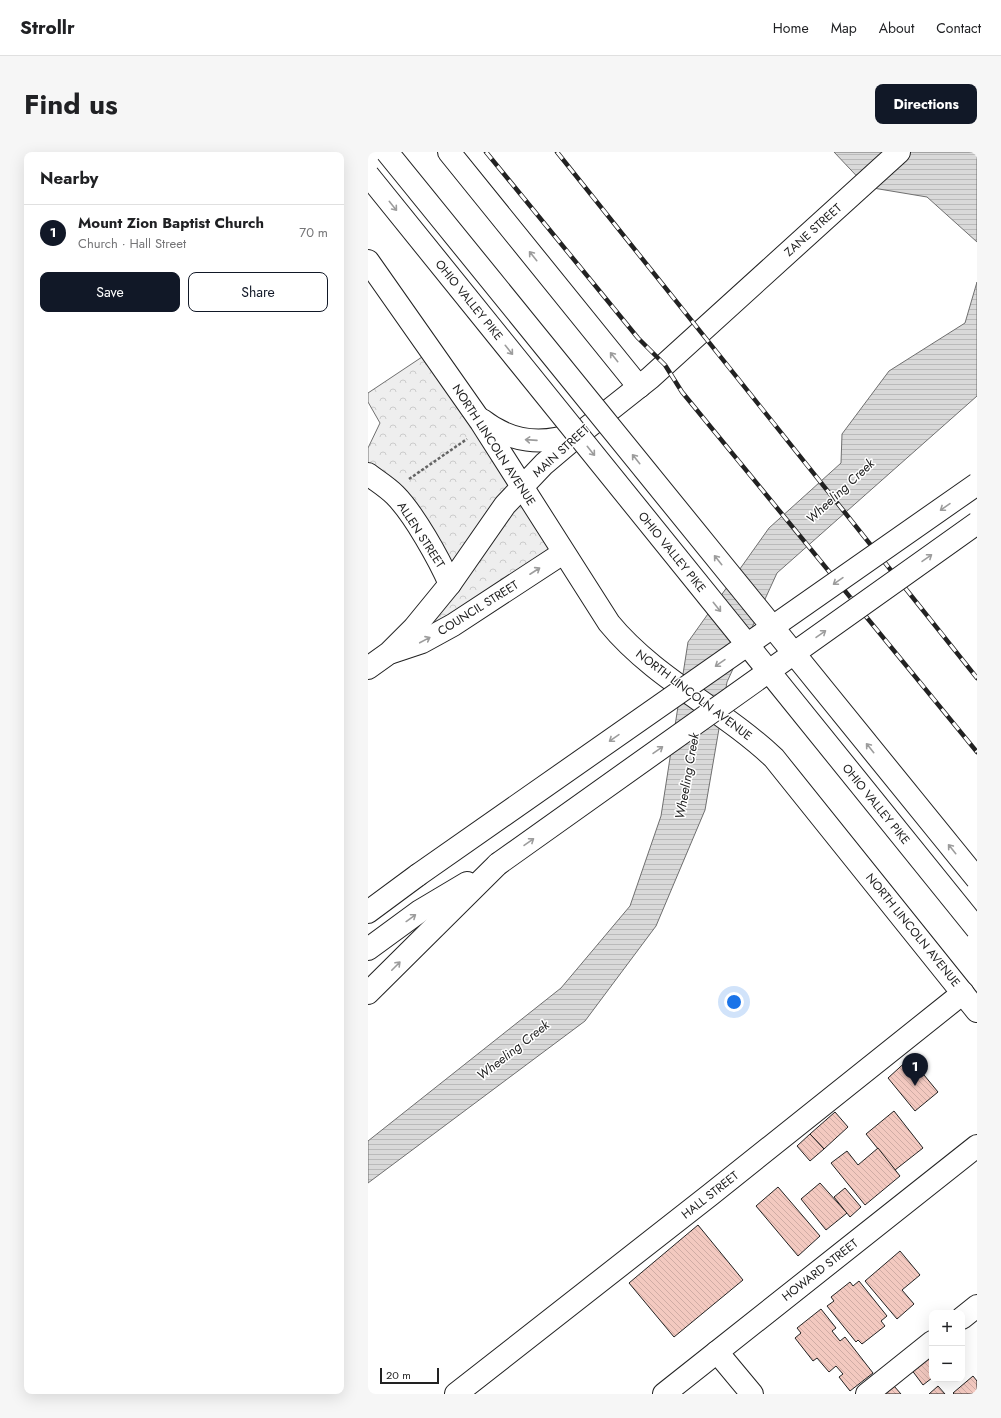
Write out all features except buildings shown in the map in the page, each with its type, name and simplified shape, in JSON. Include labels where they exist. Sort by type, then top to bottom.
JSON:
[{"type":"main road","points":[[387,152],[977,879]]},
{"type":"main road","points":[[449,152],[639,387]]},
{"type":"main road","name":"ZANE STREET","points":[[727,307],[899,152]]},
{"type":"main road","name":"OHIO VALLEY PIKE","points":[[368,175],[977,929]]},
{"type":"main road","name":"NORTH LINCOLN AVENUE","points":[[368,260],[479,419],[608,623],[640,656],[757,742],[786,771],[977,1011]]},
{"type":"main road","name":"MAIN STREET","points":[[368,668],[389,653],[414,628],[450,584],[489,527],[522,486],[582,431],[639,387],[727,307]]},
{"type":"main road","points":[[479,419],[494,428],[520,439],[546,440],[562,438],[582,431]]},
{"type":"main road","name":"ALLEN STREET","points":[[368,474],[390,491],[407,511],[441,564],[450,584]]},
{"type":"main road","points":[[368,912],[418,875],[977,484]]},
{"type":"main road","points":[[368,949],[420,911],[498,864],[977,523]]},
{"type":"main road","name":"COUNCIL STREET","points":[[389,653],[412,647],[440,632],[563,553]]},
{"type":"main road","points":[[368,993],[498,864]]},
{"type":"main road","points":[[368,907],[418,875]]},
{"type":"main road","name":"HALL STREET","points":[[456,1394],[710,1195],[963,992]]},
{"type":"main road","name":"HOWARD STREET","points":[[664,1394],[977,1146]]},
{"type":"main road","points":[[965,1316],[977,1306]]},
{"type":"main road","points":[[867,1394],[929,1344]]},
{"type":"main road","points":[[717,1352],[752,1394]]},
{"type":"path","points":[[390,491],[479,419]]},
{"type":"green space","points":[[431,351],[563,553],[422,642],[450,584],[368,474],[368,448],[380,423],[368,402],[368,393]]},
{"type":"water","points":[[834,152],[977,152],[977,242],[927,197],[867,187]]},
{"type":"water","name":"Wheeling Creek","points":[[977,282],[977,396],[777,573],[727,682],[705,810],[656,926],[585,1021],[368,1183],[368,1141],[561,988],[630,906],[661,816],[688,642],[769,528],[841,463],[842,434],[889,371],[965,323]]},
{"type":"railway","points":[[486,152],[638,338],[665,365],[682,392],[977,752]]},
{"type":"railway","points":[[557,152],[977,678]]},
{"type":"place","name":"Mount Zion Baptist Church","points":[[915,1086]]}]
